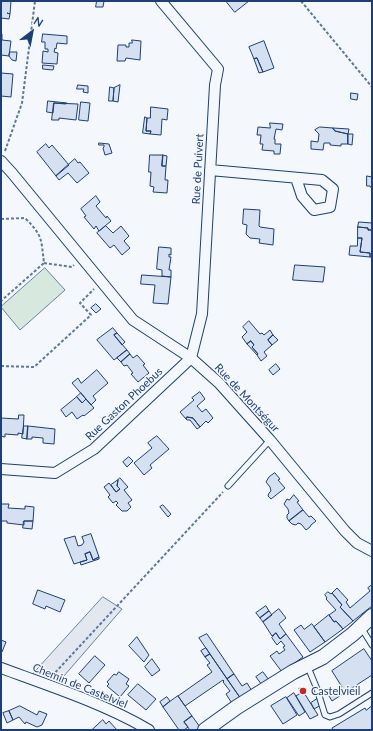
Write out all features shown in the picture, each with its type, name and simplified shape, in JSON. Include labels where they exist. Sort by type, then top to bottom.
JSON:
[{"type":"main road","points":[[205,730],[237,707],[287,676],[323,657],[353,634],[372,616]]},
{"type":"main road","points":[[218,730],[284,684],[319,668],[359,638],[368,628]]},
{"type":"street","name":"Rue de Puivert","points":[[161,1],[218,69],[215,85],[202,314],[191,358]]},
{"type":"street","name":"Rue de Montségur","points":[[1,162],[12,172],[134,320],[191,358],[219,383],[270,440],[344,531],[357,543],[372,551]]},
{"type":"street","points":[[210,170],[296,178]]},
{"type":"street","name":"Rue Gaston Phoebus","points":[[1,468],[55,473],[94,449],[191,358]]},
{"type":"street","name":"Chemin de Castelviel","points":[[1,668],[74,695],[137,723],[149,730]]},
{"type":"lane","points":[[228,486],[270,440]]},
{"type":"lane","points":[[368,628],[372,645]]},
{"type":"lane","points":[[310,672],[325,715],[330,717],[339,714],[372,693]]},
{"type":"path","points":[[1,162],[22,103],[35,1]]},
{"type":"path","points":[[301,1],[372,87]]},
{"type":"path","points":[[1,219],[26,218],[41,238],[44,263]]},
{"type":"path","points":[[1,301],[44,263],[72,267],[83,258]]},
{"type":"path","points":[[1,366],[34,367],[91,315],[80,303],[102,281]]},
{"type":"path","points":[[44,684],[228,486]]},
{"type":"shaded area","points":[[45,268],[65,290],[20,330],[1,307]]},
{"type":"shaded area","points":[[103,597],[122,609],[57,684],[33,674]]},
{"type":"building","points":[[1,1],[11,1],[9,19],[1,18]]},
{"type":"building","points":[[97,1],[104,1],[103,7],[96,7]]},
{"type":"building","points":[[226,1],[249,1],[235,12]]},
{"type":"building","points":[[1,34],[2,40],[11,41],[9,56],[1,55]]},
{"type":"building","points":[[43,34],[67,36],[67,44],[57,43],[56,49],[55,48],[54,52],[58,53],[57,64],[42,63],[43,51],[48,52],[48,49],[45,49],[45,42],[42,42]]},
{"type":"building","points":[[132,40],[141,41],[140,60],[126,58],[125,61],[117,61],[118,45],[126,45],[126,47],[129,47],[129,43],[132,43]]},
{"type":"building","points":[[264,41],[274,68],[263,72],[257,58],[254,59],[249,47]]},
{"type":"building","points":[[10,52],[17,52],[16,61],[12,60],[9,56]]},
{"type":"building","points":[[257,58],[263,72],[259,73],[254,59]]},
{"type":"building","points":[[43,65],[54,66],[53,70],[43,69]]},
{"type":"building","points":[[1,73],[13,74],[11,97],[1,96]]},
{"type":"building","points":[[78,85],[88,86],[88,93],[83,92],[84,89],[77,89]]},
{"type":"building","points":[[120,85],[118,102],[113,101],[114,88]]},
{"type":"building","points":[[110,87],[114,88],[113,101],[109,101]]},
{"type":"building","points":[[351,93],[358,94],[357,100],[351,99]]},
{"type":"building","points":[[48,101],[67,103],[54,103],[53,113],[47,112]]},
{"type":"building","points":[[81,102],[90,103],[88,121],[79,120]]},
{"type":"building","points":[[54,103],[78,104],[76,120],[59,118],[59,120],[52,120]]},
{"type":"building","points":[[151,107],[168,109],[167,120],[162,119],[161,135],[150,134],[151,131],[146,131],[147,118],[150,118]]},
{"type":"building","points":[[145,117],[147,118],[146,131],[151,131],[150,134],[143,133]]},
{"type":"building","points":[[270,123],[283,124],[282,130],[276,129],[274,139],[275,144],[281,144],[280,154],[274,154],[274,151],[262,150],[263,144],[260,144],[261,135],[257,135],[258,127],[270,128]]},
{"type":"building","points":[[320,127],[333,128],[335,131],[348,134],[348,144],[341,144],[341,146],[324,143],[323,150],[311,149],[311,141],[318,142],[319,134],[315,130]]},
{"type":"building","points":[[333,128],[349,129],[348,134],[335,131]]},
{"type":"building","points":[[348,134],[353,134],[352,145],[348,144]]},
{"type":"building","points":[[99,143],[109,144],[112,153],[105,155],[103,148],[104,145],[99,145]]},
{"type":"building","points":[[46,144],[49,148],[52,145],[69,165],[56,176],[37,152]]},
{"type":"building","points":[[150,155],[163,155],[162,166],[166,166],[165,180],[168,180],[167,193],[153,192],[154,187],[150,186]]},
{"type":"building","points":[[163,155],[167,156],[166,166],[162,166]]},
{"type":"building","points":[[75,159],[78,163],[80,162],[89,173],[77,183],[68,173],[59,180],[56,176]]},
{"type":"building","points":[[367,176],[372,177],[372,189],[370,186],[367,186]]},
{"type":"building","points":[[96,196],[100,202],[96,206],[106,218],[107,216],[111,221],[99,231],[96,226],[94,229],[84,217],[86,216],[81,209]]},
{"type":"building","points":[[244,209],[260,210],[259,226],[274,229],[273,245],[259,243],[260,239],[250,238],[246,234],[247,225],[243,224]]},
{"type":"building","points":[[359,222],[372,223],[372,230],[358,227]]},
{"type":"building","points":[[106,226],[113,233],[121,226],[129,236],[124,241],[130,248],[122,255],[114,245],[110,248],[97,233]]},
{"type":"building","points":[[358,227],[372,230],[372,257],[370,257],[370,253],[360,252],[362,238],[358,238]]},
{"type":"building","points":[[358,238],[362,238],[360,252],[370,253],[370,257],[349,255],[350,246],[357,246]]},
{"type":"building","points":[[159,247],[171,248],[171,255],[169,254],[169,257],[171,257],[169,270],[171,270],[171,277],[162,276],[162,270],[157,269]]},
{"type":"building","points":[[295,265],[325,267],[323,282],[293,280]]},
{"type":"building","points":[[142,275],[171,277],[168,304],[153,303],[155,285],[141,284]]},
{"type":"building","points":[[96,304],[101,309],[96,313],[91,308]]},
{"type":"building","points":[[249,321],[260,334],[262,333],[264,335],[270,330],[273,335],[268,340],[272,345],[264,352],[267,356],[261,361],[257,355],[258,354],[252,347],[254,345],[251,341],[247,344],[242,337],[247,332],[243,327]]},
{"type":"building","points":[[113,328],[117,333],[114,335],[127,350],[114,360],[97,340]]},
{"type":"building","points":[[117,333],[125,342],[122,345],[114,335]]},
{"type":"building","points":[[273,335],[278,340],[272,345],[268,340]]},
{"type":"building","points":[[251,341],[254,345],[252,347],[258,354],[257,355],[247,344]]},
{"type":"building","points":[[127,350],[130,354],[121,362],[117,358]]},
{"type":"building","points":[[130,354],[133,358],[137,355],[145,364],[143,365],[149,373],[138,382],[131,374],[133,373],[127,365],[124,366],[121,362]]},
{"type":"building","points":[[276,364],[280,369],[273,375],[269,370]]},
{"type":"building","points":[[97,370],[108,383],[93,396],[96,400],[91,405],[72,383],[78,378],[81,383]]},
{"type":"building","points":[[200,392],[205,399],[197,406],[202,412],[206,409],[213,418],[208,423],[206,421],[200,427],[193,418],[187,417],[186,419],[180,412],[194,400],[192,398]]},
{"type":"building","points":[[81,393],[86,399],[82,403],[77,397]]},
{"type":"building","points":[[77,397],[82,403],[86,399],[94,408],[84,416],[83,415],[77,419],[72,412],[66,417],[61,410]]},
{"type":"building","points":[[19,415],[24,415],[23,434],[5,434],[5,437],[1,436],[1,418],[18,419]]},
{"type":"building","points":[[187,417],[193,418],[200,427],[197,429],[190,420],[186,419]]},
{"type":"building","points":[[24,426],[28,426],[27,439],[22,438]]},
{"type":"building","points":[[28,426],[55,429],[54,444],[43,443],[43,438],[32,437],[32,439],[27,439]]},
{"type":"building","points":[[157,436],[169,449],[150,465],[152,468],[144,475],[134,463],[152,448],[148,443]]},
{"type":"building","points":[[129,457],[133,461],[127,467],[123,462]]},
{"type":"building","points":[[275,473],[280,479],[278,480],[285,488],[271,499],[268,496],[271,491],[270,487],[266,482],[269,477]]},
{"type":"building","points":[[120,478],[128,487],[124,490],[132,500],[128,503],[131,507],[127,511],[122,511],[116,505],[118,503],[116,501],[113,503],[108,497],[110,495],[104,487],[109,483],[116,492],[120,489],[117,486]]},
{"type":"building","points":[[118,480],[117,486],[120,489],[116,492],[111,485]]},
{"type":"building","points":[[294,495],[299,501],[297,502],[303,510],[289,521],[287,518],[289,513],[288,509],[284,504],[287,499],[289,500]]},
{"type":"building","points":[[1,504],[9,504],[8,508],[25,509],[25,506],[34,507],[33,521],[24,521],[24,525],[1,521]]},
{"type":"building","points":[[163,505],[171,514],[168,517],[160,507]]},
{"type":"building","points":[[303,510],[309,517],[311,516],[316,521],[306,530],[301,524],[292,524],[289,521]]},
{"type":"building","points":[[24,521],[33,521],[32,529],[23,528]]},
{"type":"building","points":[[91,534],[99,557],[93,560],[90,552],[85,554],[87,560],[74,564],[64,539],[75,536],[78,546],[82,545],[84,542],[82,537]]},
{"type":"building","points":[[90,552],[93,560],[99,557],[99,559],[81,565],[80,562],[87,560],[85,554]]},
{"type":"building","points":[[372,585],[372,606],[353,621],[340,607],[342,605],[332,593],[337,588],[348,600],[346,602],[350,608],[370,591],[368,588]]},
{"type":"building","points":[[38,590],[65,600],[60,612],[46,606],[45,609],[33,604]]},
{"type":"building","points":[[328,592],[331,594],[332,593],[342,605],[340,607],[353,621],[343,629],[336,621],[334,622],[329,615],[336,610],[326,599],[327,598],[325,595]]},
{"type":"building","points":[[266,606],[269,611],[260,618],[256,613]]},
{"type":"building","points":[[279,609],[286,618],[279,624],[286,634],[280,639],[276,633],[272,636],[263,622]]},
{"type":"building","points":[[269,611],[272,615],[263,622],[260,618]]},
{"type":"building","points":[[329,615],[334,622],[336,621],[343,629],[325,642],[314,627]]},
{"type":"building","points":[[312,624],[325,642],[310,652],[294,630],[301,625],[304,629]]},
{"type":"building","points":[[276,633],[280,639],[286,634],[303,657],[282,672],[270,656],[277,651],[279,654],[285,650],[283,647],[285,646],[281,641],[277,645],[272,638]]},
{"type":"building","points":[[207,634],[234,674],[227,679],[199,638]]},
{"type":"building","points":[[137,637],[149,655],[144,662],[129,646]]},
{"type":"building","points":[[1,640],[6,642],[2,652],[1,651]]},
{"type":"building","points":[[206,648],[210,654],[205,657],[201,651]]},
{"type":"building","points":[[364,649],[372,661],[372,675],[332,701],[329,696],[342,687],[332,671]]},
{"type":"building","points":[[210,654],[241,699],[233,705],[226,694],[230,691],[223,680],[185,706],[178,696],[212,672],[207,665],[210,663],[205,657]]},
{"type":"building","points":[[95,656],[105,665],[89,683],[79,674]]},
{"type":"building","points":[[152,659],[160,670],[152,676],[145,667]]},
{"type":"building","points":[[119,672],[129,679],[126,684],[129,686],[120,697],[107,686],[109,684],[107,682],[114,674],[116,675]]},
{"type":"building","points":[[263,672],[269,680],[262,685],[256,677]]},
{"type":"building","points":[[234,674],[242,686],[247,683],[252,691],[241,699],[227,679]]},
{"type":"building","points":[[138,684],[156,699],[146,710],[128,695]]},
{"type":"building","points":[[301,688],[318,715],[310,719],[296,696],[302,692],[299,689]]},
{"type":"building","points":[[294,693],[305,712],[299,716],[287,698]]},
{"type":"building","points":[[178,696],[192,716],[184,722],[188,727],[184,730],[179,730],[163,707]]},
{"type":"building","points":[[167,697],[170,701],[163,707],[160,702]]},
{"type":"building","points":[[286,697],[297,715],[283,724],[271,706]]},
{"type":"building","points":[[317,699],[321,705],[314,709],[311,703]]},
{"type":"building","points":[[20,706],[37,715],[39,711],[47,714],[42,725],[37,727],[26,722],[25,724],[19,717],[13,720],[9,711]]},
{"type":"building","points":[[372,706],[372,729],[333,730],[332,728],[365,708],[366,710]]},
{"type":"building","points":[[9,711],[13,720],[7,723],[3,713]]},
{"type":"building","points":[[192,716],[200,727],[196,730],[190,730],[184,722]]},
{"type":"building","points":[[103,720],[106,724],[109,721],[117,730],[92,730]]},
{"type":"place","name":"Castelvieil","points":[[303,691]]}]
